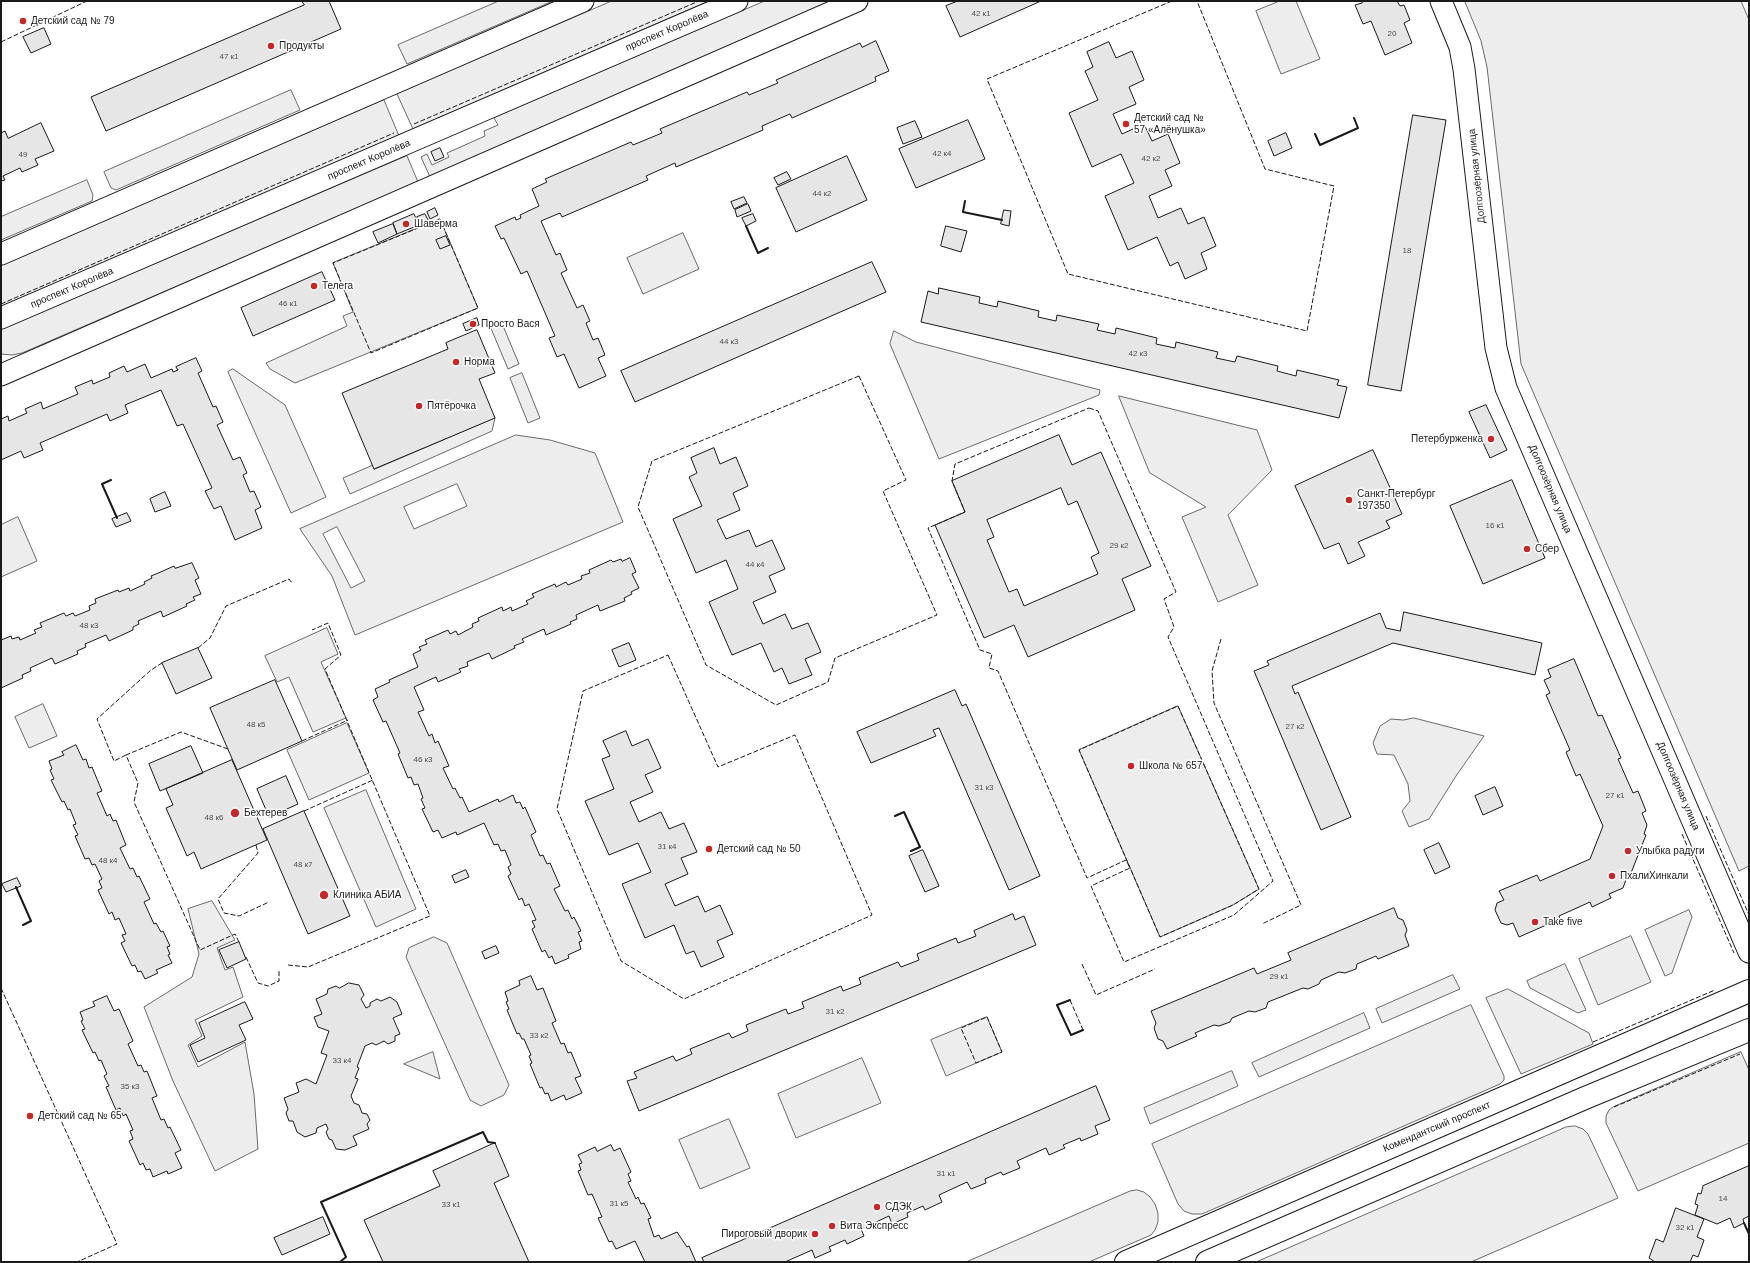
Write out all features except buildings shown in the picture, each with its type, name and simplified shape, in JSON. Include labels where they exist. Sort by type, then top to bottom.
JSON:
[{"type":"main road","name":"Комендантский проспект","points":[[1126,1262],[1749,991]]},
{"type":"main road","points":[[1207,1262],[1585,1098],[1749,1030]]},
{"type":"street","points":[[1,254],[583,1]]},
{"type":"street","name":"проспект Королёва","points":[[1,318],[737,1]]},
{"type":"street","points":[[4,371],[857,1]]},
{"type":"street","name":"Долгоозёрная улица","points":[[1441,1],[1460,47],[1464,69],[1496,348],[1506,388],[1749,952]]},
{"type":"shaded area","points":[[499,1],[553,1],[407,64],[398,45]]},
{"type":"shaded area","points":[[612,1],[709,1],[413,129],[397,94]]},
{"type":"shaded area","points":[[765,1],[833,1],[430,177],[421,157],[427,154],[432,165],[449,157],[447,153],[485,136],[484,131],[498,125],[494,118]]},
{"type":"shaded area","points":[[1280,1],[1296,1],[1320,59],[1281,74],[1256,11]]},
{"type":"shaded area","points":[[1465,1],[1741,1],[1749,20],[1749,866],[1739,871],[1521,364],[1487,67],[1481,41]]},
{"type":"shaded area","points":[[291,90],[300,110],[116,190],[111,188],[104,172]]},
{"type":"shaded area","points":[[384,100],[399,136],[1,308],[1,266]]},
{"type":"shaded area","points":[[407,156],[418,182],[22,353],[12,355],[1,354],[1,330]]},
{"type":"shaded area","points":[[87,180],[93,195],[92,201],[1,240],[1,217]]},
{"type":"shaded area","points":[[440,219],[478,308],[295,383],[270,369],[266,363],[347,326],[343,316],[353,312],[333,263]]},
{"type":"shaded area","points":[[683,233],[699,269],[643,294],[627,258]]},
{"type":"shaded area","points":[[501,321],[519,364],[508,369],[490,326]]},
{"type":"shaded area","points":[[894,331],[916,342],[1100,390],[1099,395],[939,459],[890,344]]},
{"type":"shaded area","points":[[233,369],[285,405],[326,497],[291,513],[228,372]]},
{"type":"shaded area","points":[[522,373],[540,418],[528,423],[510,378]]},
{"type":"shaded area","points":[[1119,396],[1257,430],[1272,470],[1228,515],[1258,585],[1218,602],[1182,517],[1206,507],[1150,473]]},
{"type":"shaded area","points":[[495,418],[492,431],[350,494],[343,478],[373,465],[374,469]]},
{"type":"shaded area","points":[[516,435],[550,440],[595,453],[623,522],[355,635],[332,576],[300,529]],"holes":[[[457,484],[467,506],[414,529],[404,507]],[[337,527],[365,581],[351,588],[323,534]]]},
{"type":"shaded area","points":[[18,517],[37,561],[1,577],[1,525]]},
{"type":"shaded area","points":[[327,628],[338,654],[321,662],[346,718],[313,732],[289,677],[277,682],[265,656]]},
{"type":"shaded area","points":[[43,704],[57,736],[29,748],[15,717]]},
{"type":"shaded area","points":[[1178,706],[1259,889],[1233,905],[1160,937],[1079,750]]},
{"type":"shaded area","points":[[1414,718],[1484,736],[1456,776],[1429,819],[1409,827],[1402,811],[1410,801],[1408,784],[1394,755],[1377,754],[1373,743],[1380,726],[1391,719],[1403,720]]},
{"type":"shaded area","points":[[347,723],[369,773],[309,800],[287,750]]},
{"type":"shaded area","points":[[366,790],[416,909],[376,927],[324,808]]},
{"type":"shaded area","points":[[212,901],[235,940],[217,948],[225,970],[233,967],[243,997],[195,1020],[202,1036],[188,1045],[198,1067],[245,1042],[254,1094],[258,1149],[215,1171],[173,1081],[144,1007],[192,977],[199,954],[188,909]]},
{"type":"shaded area","points":[[1689,910],[1692,917],[1672,973],[1665,976],[1645,930]]},
{"type":"shaded area","points":[[1631,936],[1651,982],[1598,1005],[1579,959]]},
{"type":"shaded area","points":[[434,937],[447,943],[509,1085],[504,1095],[481,1106],[470,1100],[406,957],[409,948]]},
{"type":"shaded area","points":[[1565,964],[1586,1010],[1578,1013],[1530,988],[1527,981]]},
{"type":"shaded area","points":[[1453,975],[1460,989],[1382,1023],[1376,1009]]},
{"type":"shaded area","points":[[1508,989],[1589,1033],[1593,1044],[1521,1074],[1486,998]]},
{"type":"shaded area","points":[[1471,1005],[1504,1076],[1504,1080],[1500,1084],[1202,1214],[1192,1214],[1184,1211],[1178,1204],[1152,1144]]},
{"type":"shaded area","points":[[1364,1013],[1370,1028],[1259,1077],[1252,1063]]},
{"type":"shaded area","points":[[987,1017],[1002,1052],[946,1076],[931,1040]]},
{"type":"shaded area","points":[[433,1052],[440,1079],[404,1064]]},
{"type":"shaded area","points":[[1741,1052],[1749,1070],[1749,1143],[1638,1191],[1606,1123],[1606,1116],[1609,1110]]},
{"type":"shaded area","points":[[862,1058],[881,1103],[796,1138],[778,1094]]},
{"type":"shaded area","points":[[1232,1071],[1238,1086],[1150,1124],[1144,1108]]},
{"type":"shaded area","points":[[729,1119],[750,1168],[700,1189],[679,1140]]},
{"type":"shaded area","points":[[1575,1126],[1583,1129],[1588,1134],[1618,1198],[1471,1262],[1256,1262],[1566,1127]]},
{"type":"shaded area","points":[[1137,1190],[1144,1192],[1155,1204],[1158,1213],[1158,1222],[1155,1230],[1151,1235],[1089,1262],[966,1262],[1130,1191]]},
{"type":"fence","points":[[1,42],[87,1]]},
{"type":"fence","points":[[414,124],[699,1]]},
{"type":"fence","points":[[1172,1],[987,79],[1068,274],[1307,331],[1334,186],[1265,169],[1197,1]]},
{"type":"fence","points":[[1,304],[394,133]]},
{"type":"fence","points":[[440,219],[478,308],[371,353],[333,263],[440,219]]},
{"type":"fence","points":[[859,376],[906,480],[883,491],[937,615],[835,658],[828,682],[776,705],[706,665],[638,507],[652,461],[859,376]]},
{"type":"fence","points":[[1089,408],[1098,411],[1176,592],[1164,599],[1174,627],[1168,637],[1273,881],[1234,915],[1124,962],[1091,886],[1130,868],[1126,860],[1087,878],[998,671],[989,668],[992,654],[980,650],[928,528],[965,512],[952,481],[955,464],[1089,408]]},
{"type":"fence","points":[[198,648],[210,638],[226,606],[289,579],[292,583]]},
{"type":"fence","points":[[288,965],[308,967],[430,916],[325,669],[341,655],[328,623],[312,630]]},
{"type":"fence","points":[[1221,639],[1212,671],[1214,703],[1301,905],[1262,924]]},
{"type":"fence","points":[[668,655],[718,767],[795,735],[872,915],[684,999],[621,961],[557,809],[583,691],[668,655]]},
{"type":"fence","points":[[126,755],[114,761],[97,719],[151,670],[162,663]]},
{"type":"fence","points":[[1178,706],[1259,889],[1233,905],[1160,937],[1079,750],[1178,706]]},
{"type":"fence","points":[[302,741],[348,720]]},
{"type":"fence","points":[[228,749],[181,732],[126,755],[138,783],[134,802],[200,950],[235,934],[240,944]]},
{"type":"fence","points":[[304,811],[373,780]]},
{"type":"fence","points":[[1706,816],[1749,915]]},
{"type":"fence","points":[[1682,834],[1734,953]]},
{"type":"fence","points":[[256,845],[258,853],[218,899],[224,913],[239,916],[269,902]]},
{"type":"fence","points":[[246,957],[258,983],[268,986],[279,981],[279,969]]},
{"type":"fence","points":[[1082,964],[1096,995],[1155,969]]},
{"type":"fence","points":[[1,988],[117,1244],[77,1262]]},
{"type":"fence","points":[[1593,1042],[1715,990]]},
{"type":"fence","points":[[1070,1000],[1083,1030]]},
{"type":"fence","points":[[987,1017],[1002,1052],[976,1063],[961,1028],[987,1017]]},
{"type":"fence","points":[[1614,1107],[1740,1054]]},
{"type":"wall","points":[[1315,134],[1320,145],[1358,128],[1354,118]]},
{"type":"wall","points":[[965,201],[963,212],[1002,220]]},
{"type":"wall","points":[[746,226],[758,253],[768,248]]},
{"type":"wall","points":[[111,480],[102,484],[117,518]]},
{"type":"wall","points":[[895,816],[904,812],[920,847],[911,851]]},
{"type":"wall","points":[[16,887],[31,921],[23,925]]},
{"type":"wall","points":[[1070,1000],[1057,1005],[1071,1035],[1083,1030]]},
{"type":"wall","points":[[340,1262],[346,1257],[321,1202],[483,1132],[488,1142],[495,1143]]},
{"type":"wall","points":[[1744,1223],[1749,1234]]},
{"type":"place","name":"Детский сад № 79","points":[[23,21]]},
{"type":"place","name":"Продукты","points":[[271,46]]},
{"type":"place","name":"Детский сад № 57 «Алёнушка»","points":[[1126,124]]},
{"type":"place","name":"Шаверма","points":[[406,224]]},
{"type":"place","name":"Телега","points":[[314,286]]},
{"type":"place","name":"Просто Вася","points":[[473,324]]},
{"type":"place","name":"Норма","points":[[456,362]]},
{"type":"place","name":"Пятёрочка","points":[[419,406]]},
{"type":"place","name":"Петербурженка","points":[[1491,439]]},
{"type":"place","name":"Санкт-Петербург 197350","points":[[1349,500]]},
{"type":"place","name":"Сбер","points":[[1527,549]]},
{"type":"place","name":"Школа № 657","points":[[1131,766]]},
{"type":"place","name":"Бехтерев","points":[[235,813]]},
{"type":"place","name":"Детский сад № 50","points":[[709,849]]},
{"type":"place","name":"Улыбка радуги","points":[[1628,851]]},
{"type":"place","name":"ПхалиХинкали","points":[[1612,876]]},
{"type":"place","name":"Клиника АБИА","points":[[324,895]]},
{"type":"place","name":"Take five","points":[[1535,922]]},
{"type":"place","name":"Детский сад № 65","points":[[30,1116]]},
{"type":"place","name":"СДЭК","points":[[877,1207]]},
{"type":"place","name":"Вита Экспресс","points":[[832,1226]]},
{"type":"place","name":"Пироговый дворик","points":[[815,1234]]}]
